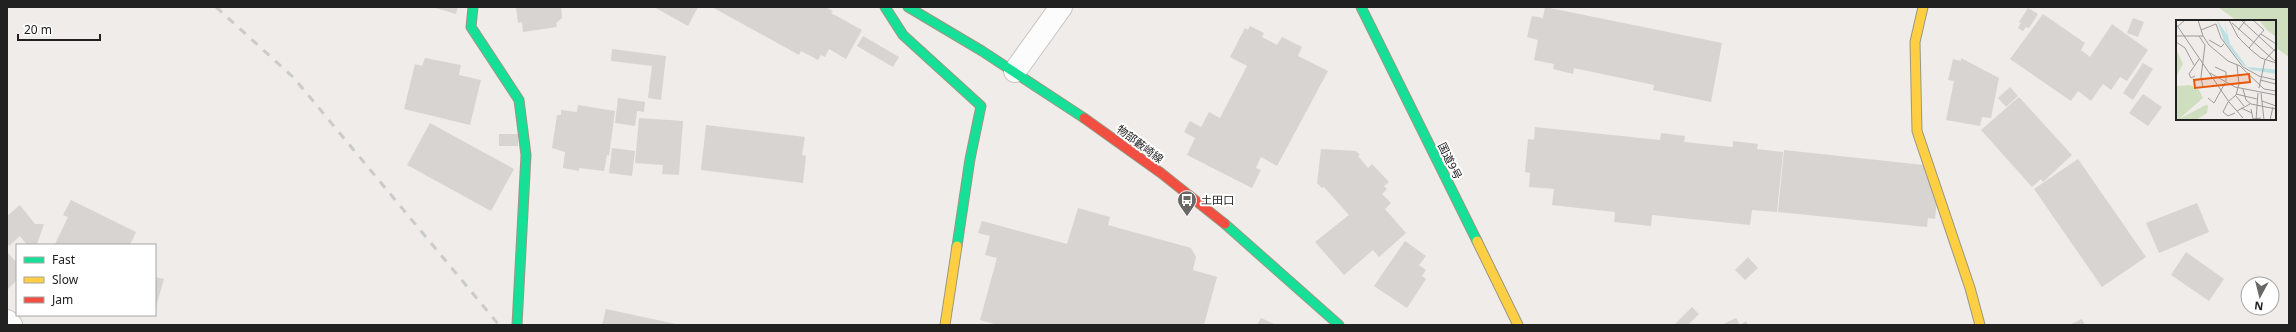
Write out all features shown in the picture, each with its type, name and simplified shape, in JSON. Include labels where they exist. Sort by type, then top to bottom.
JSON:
[{"type":"main road","points":[[474,7],[471,27],[519,100],[526,155],[517,325]]},
{"type":"main road","points":[[885,7],[903,35],[981,106],[970,159],[945,325]]},
{"type":"main road","name":"物部藪崎線","points":[[908,7],[1015,71],[1106,133],[1194,199],[1276,268],[1339,325]]},
{"type":"main road","name":"国道9号","points":[[1361,7],[1518,325]]},
{"type":"main road","points":[[1923,7],[1916,42],[1917,131],[1970,288],[1980,325]]},
{"type":"street","points":[[1015,71],[1061,7]]},
{"type":"street","points":[[7,321],[10,325]]},
{"type":"green space","points":[[2218,7],[2289,7],[2289,57],[2276,48],[2276,20],[2236,20]]},
{"type":"building","points":[[432,7],[458,7],[456,14]]},
{"type":"building","points":[[516,7],[561,7],[562,18],[556,23],[557,27],[523,32],[522,22],[518,23]]},
{"type":"building","points":[[654,7],[698,7],[688,26]]},
{"type":"building","points":[[712,7],[825,7],[833,11],[831,13],[862,30],[846,59],[829,49],[825,57],[821,55],[818,60],[801,51],[799,55]]},
{"type":"building","points":[[1545,7],[1722,43],[1711,102],[1653,90],[1654,85],[1574,68],[1573,74],[1553,69],[1554,64],[1534,60],[1538,40],[1527,37],[1532,16],[1543,18]]},
{"type":"building","points":[[2028,8],[2038,14],[2029,28],[2026,27],[2023,31],[2018,28],[2021,23],[2019,22]]},
{"type":"building","points":[[2043,14],[2085,43],[2081,50],[2090,57],[2112,24],[2148,50],[2127,81],[2120,77],[2111,90],[2103,84],[2091,101],[2078,91],[2071,101],[2010,59]]},
{"type":"building","points":[[2133,18],[2144,22],[2138,37],[2127,33]]},
{"type":"building","points":[[1250,26],[1264,33],[1262,37],[1277,45],[1282,37],[1302,47],[1298,56],[1328,71],[1277,166],[1261,157],[1256,168],[1261,170],[1252,188],[1187,155],[1195,138],[1184,132],[1190,121],[1201,127],[1209,112],[1220,118],[1247,66],[1230,57],[1245,28],[1248,30]]},
{"type":"building","points":[[863,36],[899,57],[893,67],[857,46]]},
{"type":"building","points":[[612,49],[666,56],[661,100],[648,98],[652,66],[611,61]]},
{"type":"building","points":[[425,58],[461,65],[459,75],[481,80],[470,125],[404,109],[415,64],[422,66]]},
{"type":"building","points":[[1961,58],[1999,78],[1991,118],[1982,117],[1980,126],[1946,120],[1954,81],[1948,80],[1953,59],[1961,61]]},
{"type":"building","points":[[2143,63],[2153,69],[2133,100],[2123,93]]},
{"type":"building","points":[[2010,87],[2018,96],[2006,107],[1998,98]]},
{"type":"building","points":[[2143,94],[2162,107],[2148,126],[2129,113]]},
{"type":"building","points":[[2019,97],[2072,155],[2043,182],[2041,179],[2032,187],[1981,130]]},
{"type":"building","points":[[618,98],[645,102],[644,112],[637,111],[635,126],[615,123]]},
{"type":"building","points":[[578,105],[615,111],[609,156],[607,155],[604,171],[579,168],[579,171],[563,168],[565,152],[552,148],[557,115],[561,115],[561,110],[577,112]]},
{"type":"building","points":[[639,118],[683,121],[679,175],[662,174],[663,165],[635,163]]},
{"type":"building","points":[[430,123],[514,169],[491,211],[407,165]]},
{"type":"building","points":[[706,125],[805,137],[802,155],[806,156],[803,183],[701,170]]},
{"type":"building","points":[[1535,127],[1660,140],[1661,133],[1685,136],[1684,142],[1733,147],[1733,141],[1758,144],[1757,149],[1783,152],[1777,212],[1752,210],[1750,225],[1652,215],[1651,226],[1614,222],[1615,212],[1552,205],[1554,189],[1529,187],[1530,173],[1525,172],[1528,139],[1534,140]]},
{"type":"building","points":[[499,134],[518,134],[518,146],[499,146]]},
{"type":"building","points":[[612,148],[635,151],[632,176],[609,173]]},
{"type":"building","points":[[1321,149],[1356,151],[1360,155],[1358,156],[1368,168],[1372,164],[1389,182],[1384,186],[1387,189],[1382,194],[1391,203],[1385,209],[1406,233],[1379,257],[1373,250],[1344,275],[1315,242],[1349,215],[1324,187],[1322,188],[1317,183]]},
{"type":"building","points":[[1784,150],[1933,166],[1937,199],[1935,219],[1928,218],[1927,227],[1778,212]]},
{"type":"building","points":[[2078,159],[2146,257],[2102,287],[2034,189]]},
{"type":"building","points":[[71,200],[136,232],[130,244],[55,244],[68,217],[63,215]]},
{"type":"building","points":[[2197,203],[2209,232],[2159,253],[2146,223]]},
{"type":"building","points":[[20,205],[35,224],[44,224],[37,244],[26,244],[20,236],[9,246],[7,243],[7,216]]},
{"type":"building","points":[[1078,208],[1110,217],[1108,225],[1191,248],[1196,257],[1193,270],[1217,277],[1204,325],[998,325],[980,320],[997,258],[985,255],[990,236],[978,233],[982,221],[1067,244]]},
{"type":"building","points":[[1405,241],[1426,256],[1419,265],[1426,270],[1422,276],[1426,279],[1407,308],[1374,286]]},
{"type":"building","points":[[7,252],[16,262],[16,281],[7,290]]},
{"type":"building","points":[[2186,252],[2224,279],[2209,301],[2171,275]]},
{"type":"building","points":[[1748,257],[1758,268],[1745,280],[1735,270]]},
{"type":"building","points":[[156,277],[164,279],[156,307]]},
{"type":"building","points":[[1692,307],[1699,314],[1688,325],[1674,325]]},
{"type":"building","points":[[606,309],[676,324],[676,325],[602,325]]},
{"type":"building","points":[[1261,318],[1270,322],[1276,325],[1257,325]]},
{"type":"building","points":[[1736,318],[1740,325],[1721,325]]},
{"type":"building","points":[[2082,319],[2085,325],[2069,325]]},
{"type":"building","points":[[1746,321],[1748,325],[1740,325]]},
{"type":"railway","points":[[216,7],[294,78],[499,325]]},
{"type":"traffic: fast","points":[[473,7],[471,27],[519,100],[526,155],[517,325]]},
{"type":"traffic: fast","points":[[885,7],[903,35],[981,106],[970,159],[957,246]]},
{"type":"traffic: fast","points":[[908,7],[982,51],[1084,118]]},
{"type":"traffic: fast","points":[[1361,7],[1477,241]]},
{"type":"traffic: fast","points":[[1225,224],[1339,325]]},
{"type":"traffic: slow","points":[[1923,7],[1915,42],[1917,131],[1970,288],[1980,325]]},
{"type":"traffic: slow","points":[[1477,241],[1518,325]]},
{"type":"traffic: slow","points":[[945,325],[957,246]]},
{"type":"traffic: jam","points":[[1084,118],[1161,173],[1225,224]]},
{"type":"place","name":"土田口","points":[[1187,217]]}]
